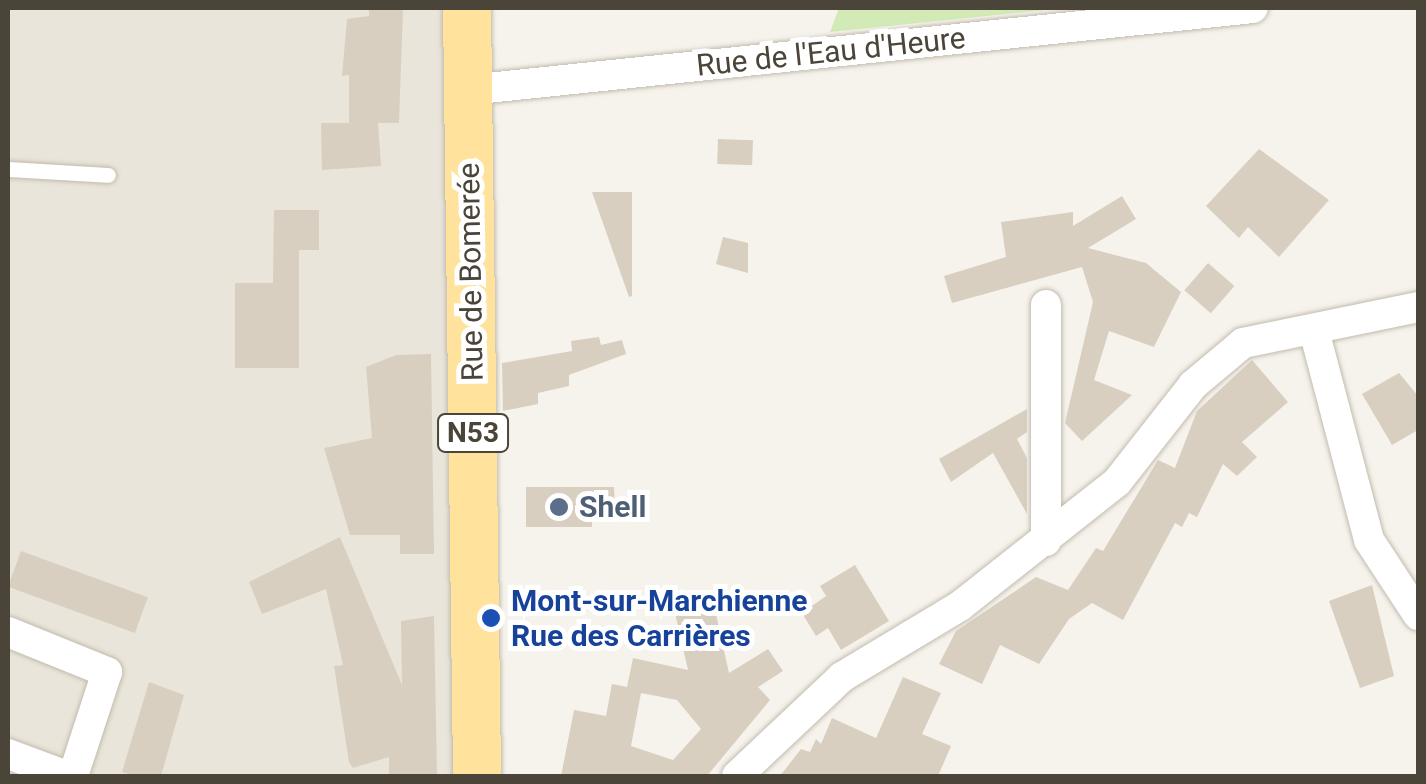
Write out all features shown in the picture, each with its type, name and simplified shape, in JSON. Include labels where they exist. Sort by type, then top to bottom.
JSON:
[{"type":"main road","name":"Rue de Bomerée","points":[[467,8],[477,776]]},
{"type":"street","name":"Rue de l'Eau d'Heure","points":[[468,90],[1252,8]]},
{"type":"street","points":[[1046,305],[1046,541]]},
{"type":"street","points":[[737,776],[842,677],[960,606],[1117,482],[1193,385],[1243,343],[1315,334],[1418,308]]},
{"type":"street","points":[[1315,334],[1369,540],[1418,616]]},
{"type":"street","points":[[8,632],[107,672],[70,776],[8,754]]},
{"type":"lane","points":[[8,169],[108,175]]},
{"type":"shaded area","points":[[8,8],[453,8],[453,776],[8,776]]},
{"type":"green space","points":[[839,8],[1065,8],[830,32]]},
{"type":"building","points":[[369,8],[403,8],[399,123],[378,123],[381,166],[322,170],[321,123],[349,123],[349,75],[342,76],[347,19],[369,16]]},
{"type":"building","points":[[718,139],[753,140],[752,165],[717,164]]},
{"type":"building","points":[[1259,149],[1329,200],[1279,257],[1248,227],[1239,238],[1206,206]]},
{"type":"building","points":[[592,192],[632,192],[632,296],[629,297]]},
{"type":"building","points":[[1122,196],[1136,219],[1088,248],[1146,263],[1181,292],[1154,347],[1109,331],[1094,380],[1132,395],[1082,441],[1065,423],[1093,302],[1082,267],[952,303],[944,276],[1006,257],[1001,222],[1073,212],[1073,226]]},
{"type":"building","points":[[274,210],[319,210],[319,250],[299,250],[299,368],[235,368],[235,283],[273,283]]},
{"type":"building","points":[[723,237],[748,243],[748,273],[716,264]]},
{"type":"building","points":[[1208,263],[1234,286],[1211,313],[1184,290]]},
{"type":"building","points":[[599,337],[601,345],[622,340],[626,354],[569,375],[569,386],[538,393],[538,404],[503,411],[502,363],[572,351],[571,341]]},
{"type":"building","points":[[431,354],[434,554],[400,554],[400,535],[350,535],[324,448],[372,438],[366,367],[396,355]]},
{"type":"building","points":[[1252,360],[1288,402],[1242,442],[1257,457],[1237,476],[1223,464],[1197,517],[1189,513],[1182,527],[1175,523],[1123,620],[1092,603],[1069,619],[1039,664],[1000,645],[982,684],[939,664],[956,631],[1036,577],[1068,590],[1096,548],[1103,551],[1158,460],[1175,468],[1197,411]]},
{"type":"building","points":[[1399,373],[1418,396],[1418,430],[1392,445],[1362,394]]},
{"type":"building","points":[[1027,409],[1027,432],[1017,439],[1027,458],[1027,514],[993,453],[951,482],[939,459]]},
{"type":"building","name":"Shell","points":[[526,487],[614,487],[615,515],[592,515],[592,527],[526,527]]},
{"type":"building","points":[[340,537],[402,685],[401,621],[434,616],[437,776],[389,776],[389,757],[353,768],[334,666],[343,665],[326,589],[262,614],[249,582]]},
{"type":"building","points":[[21,551],[148,597],[135,633],[8,587]]},
{"type":"building","points":[[855,565],[889,621],[841,650],[828,628],[816,636],[802,613],[826,596],[820,586]]},
{"type":"building","points":[[1372,585],[1394,676],[1360,688],[1329,601]]},
{"type":"building","points":[[712,596],[729,673],[768,649],[783,671],[758,687],[770,700],[707,776],[561,776],[574,710],[606,716],[612,684],[627,687],[633,658],[688,670],[673,604]],"holes":[[[641,693],[677,700],[701,729],[673,760],[631,746]]]},
{"type":"building","points":[[903,677],[941,693],[922,734],[951,746],[938,776],[780,776],[801,749],[810,752],[816,739],[821,744],[832,718],[876,738]]},
{"type":"building","points":[[149,682],[184,695],[161,776],[135,776],[122,772]]},
{"type":"place","name":"Shell","points":[[559,507]]},
{"type":"place","name":"Mont-sur-Marchienne Rue des Carrières","points":[[491,618]]}]
